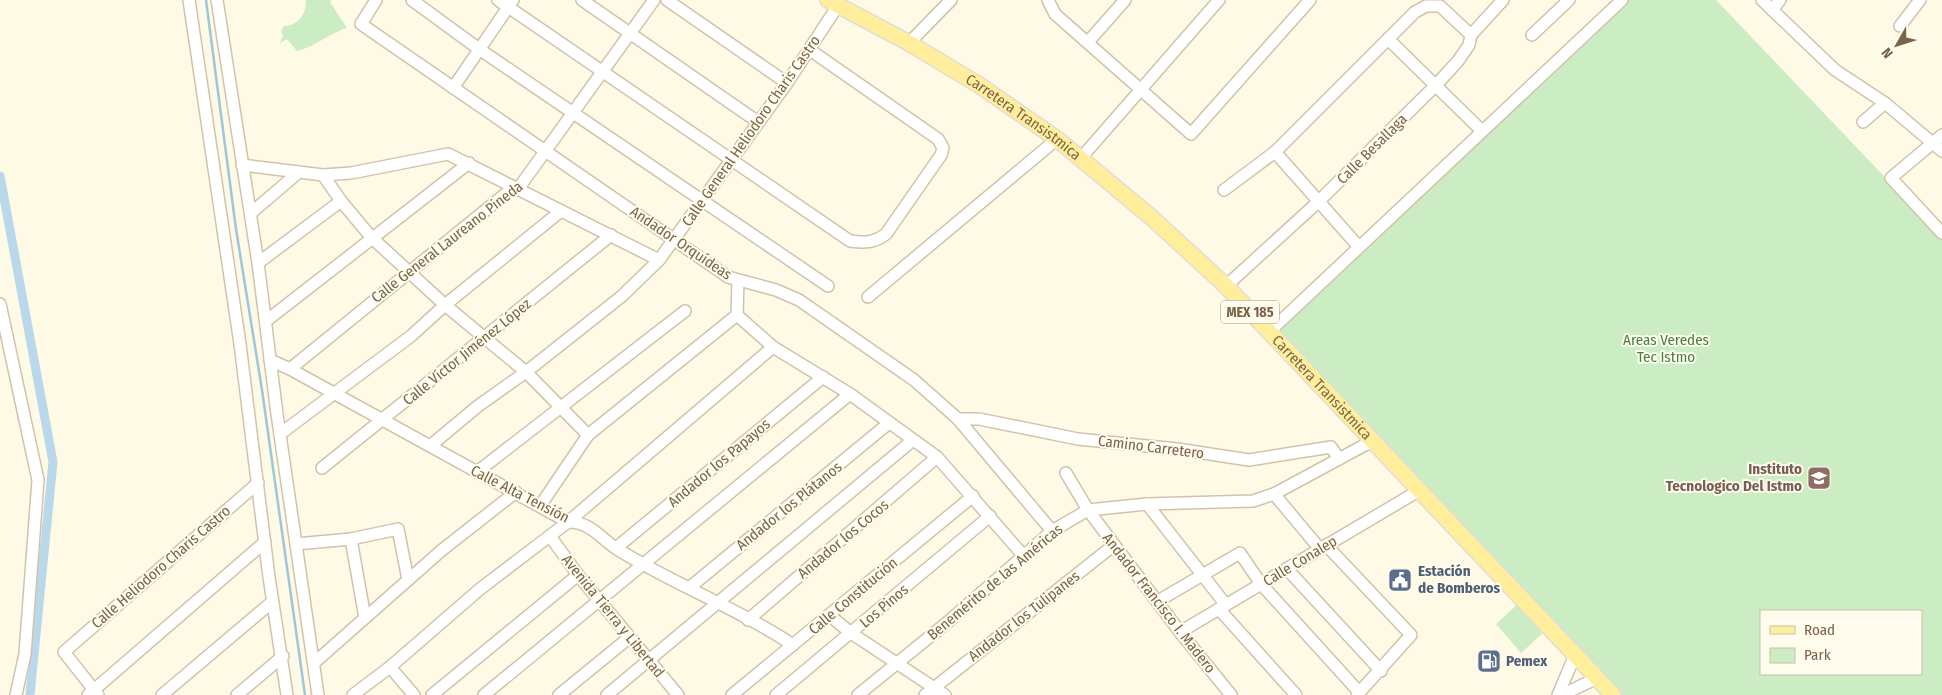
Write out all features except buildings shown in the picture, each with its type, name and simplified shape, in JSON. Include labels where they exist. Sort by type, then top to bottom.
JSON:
[{"type":"main road","name":"Carretera Transistmica","points":[[834,2],[979,85],[1057,139],[1151,217],[1226,286],[1374,440],[1613,695]]},
{"type":"street","points":[[189,0],[240,344],[272,602],[288,695]]},
{"type":"street","points":[[217,0],[258,262],[280,434],[318,695]]},
{"type":"street","name":"Andador Orquídeas","points":[[376,0],[361,24],[728,277],[776,290],[798,300],[914,380],[958,419],[1052,531]]},
{"type":"street","points":[[412,0],[479,49],[828,286]]},
{"type":"street","points":[[582,0],[758,122]]},
{"type":"street","name":"Calle General Laureano Pineda","points":[[290,369],[408,271],[508,192],[518,189],[575,113],[654,0]]},
{"type":"street","points":[[667,0],[787,83]]},
{"type":"street","points":[[908,43],[951,0]]},
{"type":"street","points":[[1048,0],[1055,14],[1191,134],[1310,0]]},
{"type":"street","points":[[1088,42],[1125,0]]},
{"type":"street","points":[[1080,158],[1219,0]]},
{"type":"street","name":"Calle Besallaga","points":[[1226,286],[1318,202],[1436,85],[1458,62],[1469,45],[1471,35],[1503,0]]},
{"type":"street","points":[[1532,35],[1569,0]]},
{"type":"street","points":[[1269,332],[1622,0]]},
{"type":"street","points":[[1762,0],[1835,70],[1937,139],[1942,151]]},
{"type":"street","points":[[1772,10],[1780,0]]},
{"type":"street","points":[[1900,26],[1920,0]]},
{"type":"street","points":[[453,88],[479,49],[506,2],[604,72],[850,240],[862,243],[876,241],[886,234],[943,148],[938,139],[810,50]]},
{"type":"street","name":"Calle General Heliodoro Charis Castro","points":[[430,446],[478,406],[526,372],[622,296],[659,260],[810,50],[834,2]]},
{"type":"street","points":[[1224,190],[1275,152],[1415,12],[1426,6],[1443,3],[1471,35]]},
{"type":"street","points":[[1388,39],[1482,131]]},
{"type":"street","points":[[1863,122],[1885,103]]},
{"type":"street","points":[[868,297],[1057,139]]},
{"type":"street","points":[[1937,139],[1890,178],[1942,233]]},
{"type":"street","points":[[1275,152],[1360,247]]},
{"type":"street","points":[[242,165],[323,174],[351,173],[448,154],[659,260]]},
{"type":"street","points":[[266,321],[371,237],[469,163]]},
{"type":"street","points":[[250,213],[299,172]]},
{"type":"street","points":[[323,174],[341,201],[371,237],[445,305],[526,372],[588,435]]},
{"type":"street","points":[[258,262],[341,201]]},
{"type":"street","points":[[280,434],[411,336],[445,305],[561,211]]},
{"type":"street","name":"Calle Víctor Jiménez López","points":[[322,468],[610,234]]},
{"type":"street","points":[[540,506],[588,435],[737,315],[738,281]]},
{"type":"street","points":[[0,304],[38,480],[25,654],[16,695]]},
{"type":"street","points":[[476,472],[685,311]]},
{"type":"street","points":[[737,315],[773,346],[850,394],[937,457],[1023,555]]},
{"type":"street","points":[[358,693],[480,589],[568,522],[773,346]]},
{"type":"street","name":"Calle Alta Tensión","points":[[270,360],[290,369],[568,522],[579,522],[590,526],[616,548],[793,645]]},
{"type":"street","name":"Andador los Papayos","points":[[616,548],[823,377]]},
{"type":"street","points":[[484,695],[850,394]]},
{"type":"street","name":"Camino Carretero","points":[[958,419],[979,419],[1078,439],[1177,449],[1249,460],[1331,448],[1339,459]]},
{"type":"street","name":"Andador los Plátanos","points":[[689,588],[888,423]]},
{"type":"street","points":[[607,695],[913,440]]},
{"type":"street","name":"Benemérito de las Américas","points":[[858,695],[1052,531],[1088,510],[1148,504],[1253,501],[1274,494],[1374,440]]},
{"type":"street","name":"Andador los Cocos","points":[[748,620],[937,457]]},
{"type":"street","name":"Andador Francisco I. Madero","points":[[1066,473],[1088,510],[1180,632],[1231,695]]},
{"type":"street","name":"Calle Heliodoro Charis Castro","points":[[94,693],[64,652],[258,483]]},
{"type":"street","name":"Calle Conalep","points":[[1180,632],[1420,490]]},
{"type":"street","points":[[314,663],[408,580],[516,492]]},
{"type":"street","points":[[1158,601],[1240,552],[1261,584],[1358,694],[1411,636],[1323,547],[1274,494]]},
{"type":"street","name":"Calle Constitución","points":[[732,695],[973,496]]},
{"type":"street","points":[[1148,504],[1204,575],[1223,607],[1296,695]]},
{"type":"street","name":"Los Pinos","points":[[776,695],[990,516]]},
{"type":"street","points":[[296,544],[351,539],[398,529],[408,580]]},
{"type":"street","name":"Avenida Tierra y Libertad","points":[[550,536],[578,575],[678,695]]},
{"type":"street","points":[[351,539],[365,618]]},
{"type":"street","points":[[94,693],[265,542]]},
{"type":"street","name":"Andador los Tulipanes","points":[[929,691],[1114,544]]},
{"type":"street","points":[[1287,569],[1381,671]]},
{"type":"street","points":[[432,695],[578,575]]},
{"type":"street","points":[[162,695],[272,602]]},
{"type":"street","points":[[829,614],[851,633],[897,663],[929,691],[945,695]]},
{"type":"street","points":[[559,695],[630,637]]},
{"type":"street","points":[[1560,695],[1575,655]]},
{"type":"street","points":[[238,695],[282,656]]},
{"type":"street","points":[[390,667],[414,695]]},
{"type":"street","points":[[1560,695],[1597,678]]},
{"type":"green space","points":[[306,0],[331,0],[330,2],[347,28],[297,51],[287,39],[280,43],[283,36],[281,31],[284,26],[293,24],[301,18],[305,10]]},
{"type":"green space","name":"Areas Veredes Tec Istmo","points":[[1627,0],[1716,0],[1942,237],[1942,695],[1617,695],[1269,332]]},
{"type":"green space","points":[[1519,603],[1545,631],[1521,653],[1496,624]]},
{"type":"waterway","points":[[206,0],[236,229],[262,390],[305,695]]},
{"type":"waterway","points":[[0,176],[53,462],[30,695]]},
{"type":"place","name":"Instituto Tecnologico Del Istmo","points":[[1819,478]]},
{"type":"place","name":"Estación de Bomberos","points":[[1400,580]]},
{"type":"place","name":"Pemex","points":[[1489,661]]}]
